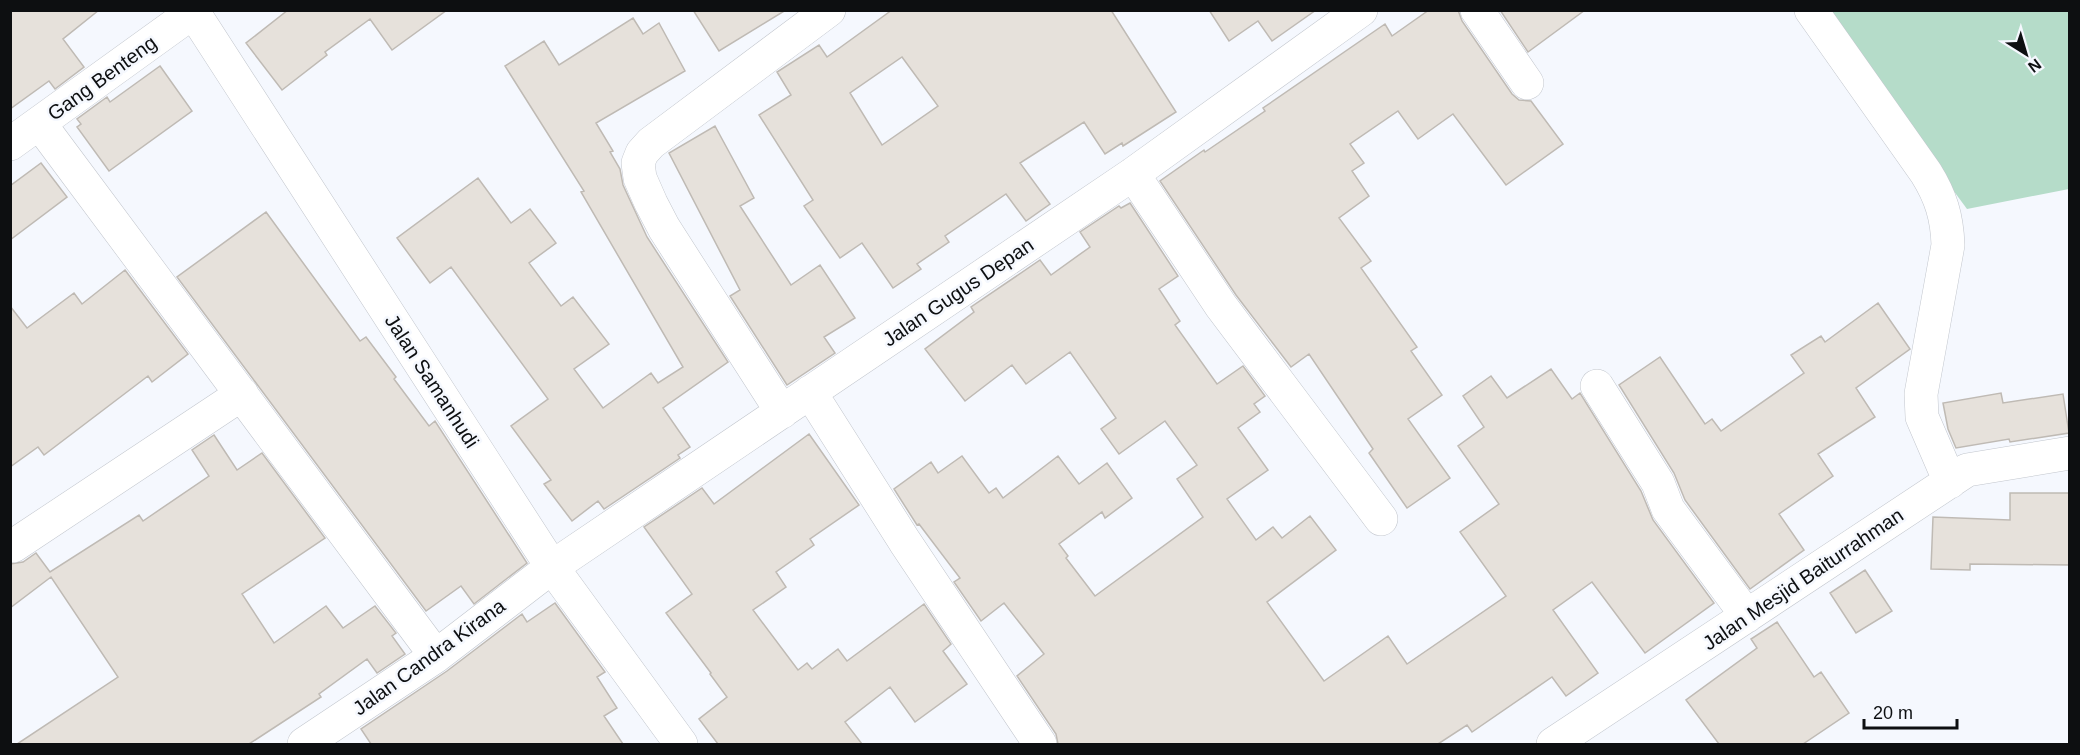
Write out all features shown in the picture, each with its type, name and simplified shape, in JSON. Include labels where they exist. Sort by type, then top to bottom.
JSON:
[{"type":"street","points":[[782,412],[664,228],[640,178],[638,164],[642,153],[651,143],[829,10]]},
{"type":"street","points":[[1477,10],[1527,83]]},
{"type":"street","points":[[1811,10],[1926,173],[1938,191],[1944,207],[1948,245],[1921,394],[1922,417],[1950,482]]},
{"type":"street","name":"Gang Benteng","points":[[10,144],[193,11]]},
{"type":"street","name":"Jalan Samanhudi","points":[[193,11],[552,567],[681,744]]},
{"type":"street","name":"Jalan Gugus Depan","points":[[552,567],[1133,174],[1356,12]]},
{"type":"street","points":[[40,124],[436,656]]},
{"type":"street","points":[[1133,174],[1221,306],[1381,519]]},
{"type":"street","points":[[1597,386],[1658,483],[1668,508],[1747,616]]},
{"type":"street","points":[[810,392],[905,542],[1040,744]]},
{"type":"street","points":[[13,546],[242,394]]},
{"type":"street","name":"Jalan Mesjid Baiturrahman","points":[[1553,744],[1967,470],[2070,453]]},
{"type":"street","name":"Jalan Candra Kirana","points":[[304,744],[436,656],[552,567]]},
{"type":"green space","points":[[1821,11],[2069,11],[2069,189],[1967,209]]},
{"type":"building","points":[[10,10],[99,10],[63,39],[84,67],[55,89],[49,81],[10,109]]},
{"type":"building","points":[[288,10],[447,10],[392,50],[370,19],[325,52],[327,55],[282,90],[246,43]]},
{"type":"building","points":[[693,10],[786,10],[719,51]]},
{"type":"building","points":[[892,10],[1111,10],[1176,112],[1123,146],[1122,143],[1105,154],[1084,122],[1020,163],[1050,204],[1026,221],[1006,194],[945,236],[949,242],[917,264],[921,269],[893,288],[862,243],[840,258],[804,206],[813,200],[759,115],[791,95],[777,72],[819,45],[827,57]],"holes":[[[902,57],[938,106],[882,145],[850,93]]]},
{"type":"building","points":[[1209,10],[1316,10],[1272,41],[1258,21],[1229,41]]},
{"type":"building","points":[[1429,10],[1458,10],[1462,21],[1512,94],[1519,100],[1531,101],[1563,144],[1506,185],[1453,114],[1418,139],[1398,111],[1350,144],[1364,163],[1352,171],[1369,196],[1339,218],[1371,261],[1361,268],[1417,347],[1411,351],[1442,395],[1408,419],[1450,478],[1407,508],[1369,453],[1373,449],[1309,354],[1291,367],[1236,295],[1160,181],[1265,111],[1263,108],[1385,24],[1392,36]]},
{"type":"building","points":[[1500,10],[1585,10],[1528,52]]},
{"type":"building","points":[[633,18],[643,34],[659,23],[685,71],[596,123],[613,151],[610,152],[620,169],[623,185],[647,237],[728,362],[663,408],[690,447],[678,455],[680,458],[604,509],[598,501],[572,521],[544,484],[551,480],[511,426],[548,399],[451,267],[430,283],[397,238],[478,178],[511,223],[530,209],[556,243],[529,263],[561,306],[573,297],[609,344],[574,369],[603,408],[651,373],[658,383],[683,367],[581,192],[584,191],[505,66],[544,41],[559,65]]},
{"type":"building","points":[[160,66],[192,111],[109,171],[77,127],[81,124],[77,119],[107,97],[110,102]]},
{"type":"building","points":[[715,126],[754,198],[740,206],[791,285],[820,265],[855,318],[824,337],[835,353],[787,385],[730,296],[740,290],[669,153]]},
{"type":"building","points":[[41,163],[67,197],[10,240],[10,186]]},
{"type":"building","points":[[1130,203],[1178,276],[1159,289],[1180,321],[1175,325],[1217,384],[1243,366],[1265,396],[1254,404],[1260,412],[1238,428],[1268,470],[1227,499],[1256,540],[1273,527],[1282,538],[1310,516],[1336,550],[1267,602],[1324,681],[1388,636],[1407,664],[1506,596],[1460,532],[1499,504],[1458,446],[1484,427],[1463,396],[1491,376],[1507,398],[1551,369],[1572,399],[1580,393],[1641,491],[1653,520],[1714,603],[1645,653],[1592,582],[1553,610],[1598,673],[1566,696],[1552,677],[1472,732],[1467,725],[1438,744],[1058,744],[1056,734],[1017,676],[1044,654],[1004,603],[981,621],[954,582],[960,578],[919,524],[917,525],[894,489],[931,462],[938,473],[962,456],[989,493],[996,488],[1003,498],[1058,456],[1079,484],[1107,463],[1132,498],[1105,518],[1102,512],[1059,544],[1068,556],[1066,558],[1095,596],[1203,517],[1177,479],[1197,465],[1165,421],[1119,454],[1101,429],[1116,418],[1070,352],[1026,384],[1012,365],[965,401],[925,349],[974,312],[971,307],[1040,260],[1051,275],[1090,247],[1080,232],[1119,206],[1121,208]]},
{"type":"building","points":[[266,212],[360,341],[366,337],[429,426],[435,421],[527,563],[474,604],[461,586],[426,611],[177,277]]},
{"type":"building","points":[[125,270],[188,354],[152,382],[148,376],[44,455],[38,447],[10,467],[10,306],[27,328],[74,293],[82,304]]},
{"type":"building","points":[[1878,303],[1910,349],[1856,388],[1875,417],[1818,454],[1833,476],[1779,514],[1804,550],[1750,589],[1685,500],[1674,473],[1619,385],[1660,357],[1705,424],[1712,419],[1721,431],[1804,373],[1791,355],[1821,336],[1825,342]]},
{"type":"building","points":[[2001,393],[2003,403],[2063,394],[2069,433],[2010,442],[2009,439],[1956,448],[1948,429],[1943,403]]},
{"type":"building","points":[[809,434],[859,505],[810,539],[814,545],[776,572],[786,587],[753,610],[798,670],[807,663],[812,669],[838,649],[847,661],[924,604],[951,644],[943,651],[967,684],[915,722],[890,687],[845,722],[862,744],[718,744],[699,719],[727,697],[666,613],[692,594],[644,527],[702,488],[714,504]]},
{"type":"building","points":[[214,435],[237,470],[262,453],[325,538],[242,594],[274,643],[326,606],[343,628],[375,606],[396,633],[392,636],[405,654],[377,673],[367,659],[319,694],[321,697],[249,744],[17,744],[118,677],[51,577],[10,608],[10,564],[23,562],[36,553],[50,572],[139,515],[143,521],[209,476],[192,450]]},
{"type":"building","points":[[2010,493],[2070,493],[2070,565],[1970,564],[1970,570],[1931,569],[1933,517],[2010,520]]},
{"type":"building","points":[[1865,570],[1892,611],[1856,633],[1830,593]]},
{"type":"building","points":[[555,603],[605,672],[597,677],[617,708],[604,716],[623,744],[371,744],[361,729],[447,671],[522,614],[527,622]]},
{"type":"building","points":[[1777,622],[1814,677],[1821,672],[1849,713],[1803,744],[1719,744],[1686,700],[1757,648],[1751,639]]}]
